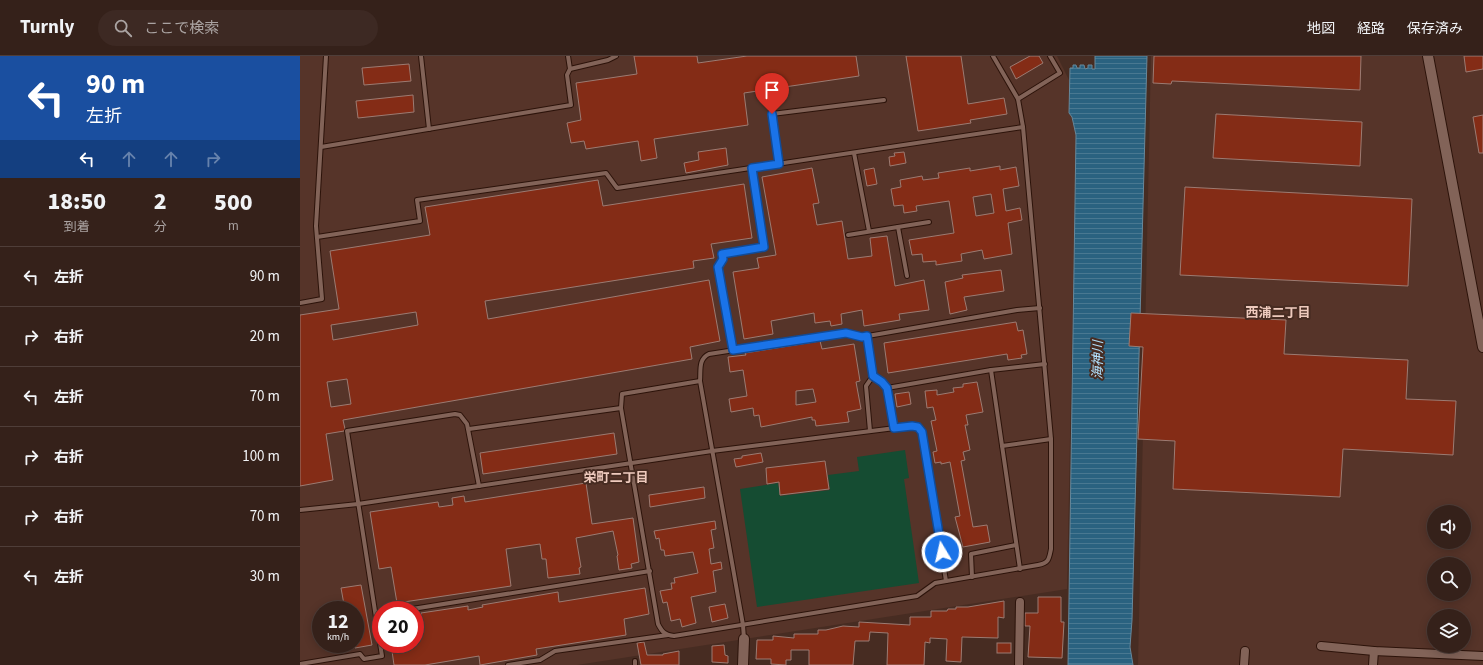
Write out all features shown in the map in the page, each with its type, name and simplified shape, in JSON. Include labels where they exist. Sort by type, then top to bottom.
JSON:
[{"type":"street","points":[[1428,56],[1481,323],[1483,347]]},
{"type":"street","points":[[1019,665],[1020,602]]},
{"type":"street","points":[[742,665],[744,639]]},
{"type":"street","points":[[1322,646],[1374,651],[1483,656]]},
{"type":"street","points":[[1244,665],[1245,650]]},
{"type":"street","points":[[1373,665],[1374,651]]},
{"type":"lane","points":[[300,303],[322,299],[316,226],[326,56]]},
{"type":"lane","points":[[421,56],[429,129]]},
{"type":"lane","points":[[321,147],[571,106],[567,74],[570,69],[568,56]]},
{"type":"lane","points":[[570,69],[608,60],[616,56]]},
{"type":"lane","points":[[508,665],[540,660],[555,651],[668,635],[674,636],[917,596],[935,583],[1044,564],[1049,560],[1051,549],[1051,440],[1023,127],[1018,99],[992,56]]},
{"type":"lane","points":[[1018,99],[1060,73],[1050,56]]},
{"type":"lane","points":[[769,95],[779,164]]},
{"type":"lane","points":[[772,114],[884,100]]},
{"type":"lane","points":[[317,237],[420,221],[417,200],[606,173],[617,188],[1023,127]]},
{"type":"lane","points":[[854,153],[869,231]]},
{"type":"lane","points":[[733,350],[718,267],[723,259],[722,254],[764,247],[752,168]]},
{"type":"lane","points":[[848,234],[928,222]]},
{"type":"lane","points":[[898,227],[907,276]]},
{"type":"lane","points":[[744,639],[743,625],[700,381],[701,361],[705,356],[733,350],[846,333],[862,337],[1017,310],[1040,308]]},
{"type":"lane","points":[[867,336],[873,376],[866,386],[870,431]]},
{"type":"lane","points":[[887,388],[991,370],[1045,364]]},
{"type":"lane","points":[[991,370],[1020,568]]},
{"type":"lane","points":[[873,376],[882,382],[887,388],[894,428]]},
{"type":"lane","points":[[668,635],[664,633],[658,624],[632,463],[621,408],[622,394],[700,381]]},
{"type":"lane","points":[[469,429],[621,408]]},
{"type":"lane","points":[[373,601],[347,431],[455,414],[460,415],[464,418],[469,429],[479,486]]},
{"type":"lane","points":[[300,510],[358,504],[712,451],[912,426],[918,427],[922,432],[946,581]]},
{"type":"lane","points":[[1002,446],[1051,440]]},
{"type":"lane","points":[[972,576],[971,554],[1016,544]]},
{"type":"lane","points":[[424,607],[650,571]]},
{"type":"lane","points":[[364,660],[382,656],[381,653]]},
{"type":"lane","points":[[300,664],[360,654],[365,665]]},
{"type":"lane","points":[[329,659],[330,665]]},
{"type":"shaded area","points":[[300,56],[1057,56],[1069,80],[1069,113],[1072,117],[1076,135],[1067,589],[577,665],[300,665]]},
{"type":"shaded area","points":[[1151,56],[1483,56],[1483,665],[1138,665]]},
{"type":"green space","points":[[905,450],[909,478],[904,479],[919,583],[757,607],[740,489],[778,483],[780,496],[830,490],[828,475],[859,471],[857,457]]},
{"type":"water","name":"海神川","points":[[1095,56],[1147,56],[1132,620],[1130,647],[1133,665],[1068,665],[1076,135],[1072,117],[1069,113],[1070,68],[1073,68],[1073,65],[1080,68],[1080,65],[1084,65],[1085,69],[1088,68],[1088,65],[1092,65],[1092,69],[1095,69]]},
{"type":"building","points":[[634,56],[697,56],[698,63],[747,56],[856,56],[859,76],[744,93],[748,125],[654,139],[657,158],[641,161],[638,141],[586,149],[584,141],[571,143],[567,123],[581,120],[576,83],[637,74]]},
{"type":"building","points":[[906,56],[961,56],[968,104],[1004,98],[1007,114],[970,120],[971,123],[918,131]]},
{"type":"building","points":[[1030,56],[1039,56],[1043,63],[1016,79],[1010,67]]},
{"type":"building","points":[[1154,56],[1361,56],[1360,90],[1172,81],[1171,84],[1153,83]]},
{"type":"building","points":[[1464,56],[1483,56],[1483,69],[1466,72]]},
{"type":"building","points":[[409,64],[411,81],[364,85],[362,68]]},
{"type":"building","points":[[413,95],[414,112],[358,118],[356,101]]},
{"type":"building","points":[[1216,114],[1362,122],[1360,166],[1213,158]]},
{"type":"building","points":[[1483,115],[1483,153],[1479,153],[1473,117]]},
{"type":"building","points":[[726,148],[728,165],[686,173],[684,163],[699,160],[698,152]]},
{"type":"building","points":[[904,152],[906,163],[890,166],[889,157],[895,156],[894,153]]},
{"type":"building","points":[[1000,166],[1000,170],[1016,167],[1019,186],[1003,189],[1006,211],[1020,208],[1022,220],[1008,223],[1012,254],[984,259],[982,250],[961,254],[962,261],[936,265],[936,261],[923,262],[922,254],[912,255],[909,240],[954,233],[949,201],[916,206],[917,211],[904,213],[903,205],[894,206],[891,189],[901,187],[900,180],[922,176],[923,180],[939,178],[938,173],[970,168],[970,171]],"holes":[[[991,194],[994,213],[976,216],[973,197]]]},
{"type":"building","points":[[812,168],[819,203],[813,204],[817,225],[842,221],[848,259],[872,256],[870,238],[887,236],[895,286],[924,280],[929,310],[899,314],[900,320],[864,326],[862,310],[841,314],[842,324],[831,326],[830,321],[815,323],[814,313],[771,321],[773,334],[744,339],[733,272],[759,268],[757,258],[776,255],[762,177]]},
{"type":"building","points":[[874,168],[877,184],[867,186],[864,170]]},
{"type":"building","points":[[598,180],[603,206],[744,184],[752,238],[711,244],[714,258],[693,261],[694,268],[485,301],[488,319],[709,280],[720,341],[690,347],[692,359],[343,420],[344,431],[326,434],[333,480],[300,486],[300,315],[339,309],[330,251],[430,235],[425,207]],"holes":[[[416,312],[418,325],[333,340],[331,325]],[[347,379],[351,404],[331,407],[327,382]]]},
{"type":"building","points":[[1185,187],[1412,199],[1408,286],[1180,275]]},
{"type":"building","points":[[1001,270],[1004,291],[964,297],[967,310],[950,314],[945,282],[963,278],[962,275]]},
{"type":"building","points":[[1131,313],[1286,320],[1284,354],[1408,360],[1406,399],[1456,401],[1453,455],[1343,449],[1340,497],[1173,489],[1175,441],[1138,439],[1143,347],[1129,346]]},
{"type":"building","points":[[1016,322],[1018,331],[1023,330],[1027,354],[1021,355],[1022,358],[1008,360],[1007,354],[888,373],[884,343]]},
{"type":"building","points":[[820,341],[822,349],[854,344],[860,381],[856,382],[861,409],[847,412],[849,422],[816,426],[815,420],[812,420],[812,417],[761,427],[759,415],[754,416],[753,408],[731,412],[729,399],[747,396],[743,370],[730,372],[728,357],[746,355],[745,353]],"holes":[[[813,389],[816,402],[796,405],[796,391]]]},
{"type":"building","points":[[977,382],[983,412],[966,415],[968,425],[965,425],[970,450],[963,452],[965,460],[961,461],[973,527],[987,525],[990,542],[963,547],[955,517],[960,516],[950,462],[941,464],[941,462],[935,463],[933,452],[937,451],[931,421],[936,420],[933,407],[927,408],[925,391],[937,390],[937,395],[954,392],[953,388],[963,387],[963,384]]},
{"type":"building","points":[[909,392],[911,404],[897,407],[895,394]]},
{"type":"building","points":[[614,433],[617,454],[483,474],[480,453]]},
{"type":"building","points":[[761,453],[763,462],[736,467],[734,459]]},
{"type":"building","points":[[825,461],[829,489],[780,495],[779,482],[767,484],[766,468]]},
{"type":"building","points":[[586,483],[592,524],[633,518],[639,562],[631,564],[632,568],[619,570],[618,555],[613,531],[576,538],[581,567],[579,568],[580,574],[548,578],[546,559],[542,559],[540,544],[506,549],[511,586],[410,601],[397,601],[391,567],[379,569],[370,512],[438,502],[439,507],[453,505],[452,498],[464,496],[465,502]]},
{"type":"building","points":[[704,487],[705,498],[650,507],[649,495]]},
{"type":"building","points":[[715,521],[716,529],[711,530],[714,548],[709,549],[711,564],[721,562],[722,569],[713,571],[716,592],[691,597],[696,623],[682,627],[680,619],[671,621],[667,602],[663,603],[660,591],[672,589],[671,583],[675,583],[674,578],[698,573],[693,552],[665,556],[664,550],[661,550],[659,538],[656,539],[654,531]]},
{"type":"building","points":[[361,585],[364,601],[343,601],[341,588]]},
{"type":"building","points":[[645,588],[649,614],[624,619],[626,635],[536,649],[537,655],[480,665],[479,656],[425,665],[394,665],[392,653],[424,653],[424,613],[468,606],[468,610],[483,607],[482,605],[558,592],[559,602]]},
{"type":"building","points":[[1038,597],[1061,597],[1061,622],[1064,622],[1062,658],[1028,657],[1030,626],[1025,626],[1025,613],[1038,613]]},
{"type":"building","points":[[364,601],[372,645],[364,646]]},
{"type":"building","points":[[1004,601],[1004,618],[998,617],[998,638],[962,637],[961,662],[946,661],[947,639],[930,638],[930,643],[925,642],[924,665],[887,665],[888,633],[870,632],[869,641],[855,641],[853,665],[809,665],[809,650],[791,650],[791,660],[786,660],[786,665],[771,664],[771,659],[756,659],[757,640],[773,640],[773,636],[794,638],[794,634],[818,634],[818,630],[826,630],[843,626],[859,627],[859,622],[910,625],[910,617],[931,617],[931,611],[947,611],[948,609],[956,609],[956,607],[968,607]]},
{"type":"building","points":[[725,604],[728,618],[712,622],[709,607]]},
{"type":"building","points":[[644,642],[647,655],[663,655],[679,651],[679,665],[641,665],[637,643]]},
{"type":"building","points":[[997,643],[1011,643],[1011,653],[997,653]]},
{"type":"building","points":[[724,645],[725,655],[728,656],[728,663],[712,662],[712,646]]},
{"type":"district","name":"西浦二丁目","points":[[1278,313]]},
{"type":"district","name":"栄町二丁目","points":[[616,478]]},
{"type":"route","points":[[772,114],[779,164],[752,168],[764,247],[722,254],[723,259],[718,267],[733,350],[846,333],[852,333],[862,337],[867,336],[873,376],[882,382],[887,388],[894,428],[912,426],[918,427],[922,432],[942,552]]}]
